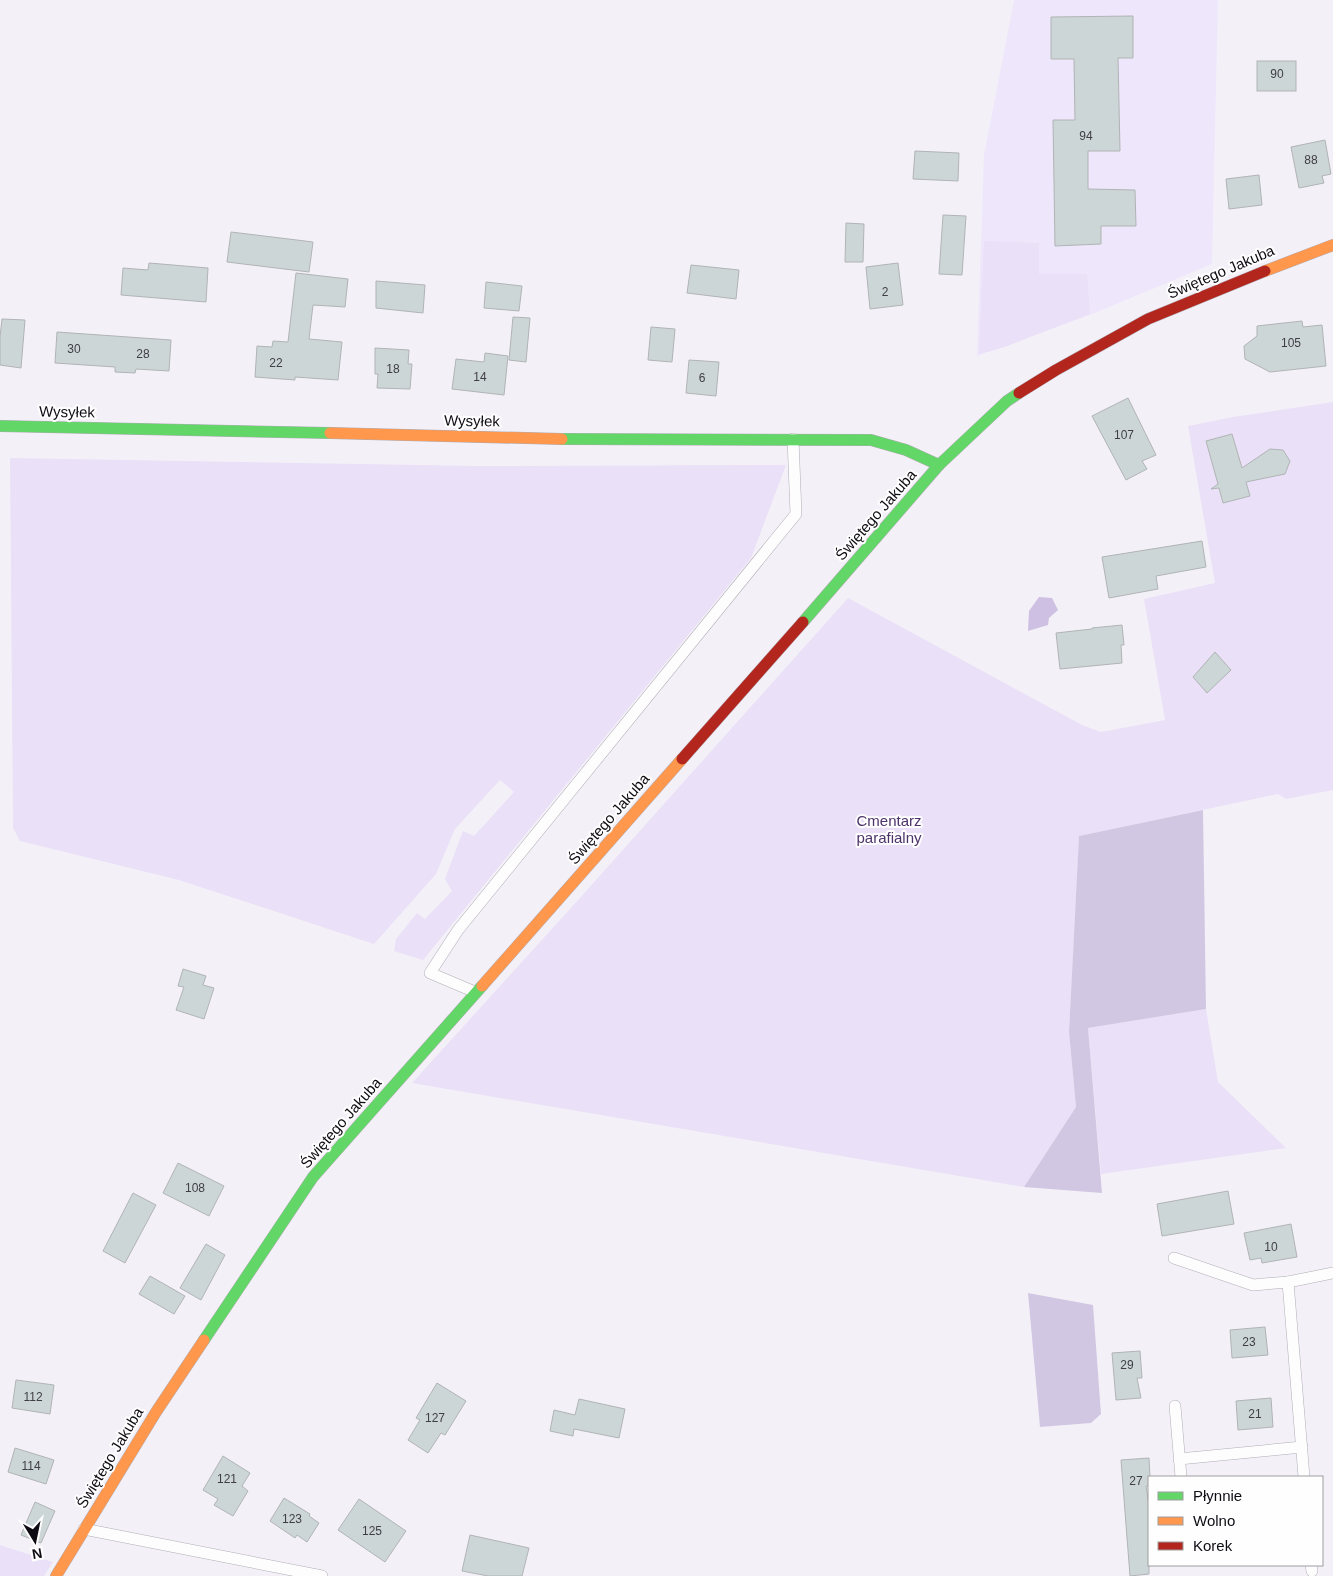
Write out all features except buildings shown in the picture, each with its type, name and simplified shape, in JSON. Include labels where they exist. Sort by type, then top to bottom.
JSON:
[{"type":"street","name":"Świętego Jakuba","points":[[56,1576],[156,1412],[313,1176],[875,540],[939,465],[1007,401],[1056,370],[1148,319],[1282,263],[1333,245]]},
{"type":"street","name":"Wysyłek","points":[[0,426],[621,440],[871,440],[896,445],[917,453],[939,465]]},
{"type":"lane","points":[[476,992],[430,973],[458,930],[796,514],[793,439]]},
{"type":"lane","points":[[1174,1258],[1253,1285],[1288,1282],[1333,1274]]},
{"type":"lane","points":[[1288,1282],[1304,1476]]},
{"type":"lane","points":[[1175,1406],[1181,1476]]},
{"type":"lane","points":[[1179,1459],[1302,1447]]},
{"type":"lane","points":[[84,1529],[322,1576]]},
{"type":"shaded area","points":[[1014,0],[1218,0],[1212,264],[1095,313],[977,356],[984,155]]},
{"type":"shaded area","points":[[1039,597],[1052,598],[1058,610],[1049,618],[1048,625],[1028,631],[1029,611]]},
{"type":"shaded area","points":[[1203,810],[1206,1009],[1088,1028],[1102,1193],[1024,1187],[1076,1107],[1069,1032],[1079,836]]},
{"type":"shaded area","points":[[1028,1293],[1093,1305],[1101,1414],[1091,1423],[1040,1427]]},
{"type":"green space","points":[[984,241],[1039,243],[1039,274],[1087,274],[1090,314],[1002,348],[979,354]]},
{"type":"green space","name":"Cmentarz parafialny","points":[[1333,402],[1333,790],[1286,799],[1278,794],[1079,836],[1069,1032],[1076,1107],[1024,1187],[412,1083],[848,598],[1082,725],[1101,732],[1165,720],[1144,599],[1215,583],[1188,426],[1233,417]]},
{"type":"green space","points":[[10,458],[476,466],[786,465],[751,558],[423,960],[394,951],[396,939],[417,913],[425,919],[452,891],[445,879],[463,831],[474,836],[514,792],[500,780],[455,829],[436,874],[374,944],[179,880],[20,841],[13,828]]},
{"type":"green space","points":[[1206,1009],[1218,1082],[1286,1148],[1101,1174],[1088,1028]]},
{"type":"green space","points":[[0,1545],[53,1562],[44,1576],[0,1576]]},
{"type":"traffic: fast","points":[[803,622],[939,465],[1007,401],[1019,393]]},
{"type":"traffic: fast","points":[[0,426],[330,433]]},
{"type":"traffic: fast","points":[[562,439],[871,440],[906,450],[939,465]]},
{"type":"traffic: fast","points":[[204,1340],[313,1177],[482,986]]},
{"type":"traffic: slow","points":[[1265,271],[1333,245]]},
{"type":"traffic: slow","points":[[330,433],[562,439]]},
{"type":"traffic: slow","points":[[482,986],[682,759]]},
{"type":"traffic: slow","points":[[56,1576],[156,1412],[204,1340]]},
{"type":"traffic: jam","points":[[1019,393],[1056,370],[1148,319],[1265,271]]},
{"type":"traffic: jam","points":[[682,759],[803,622]]}]
